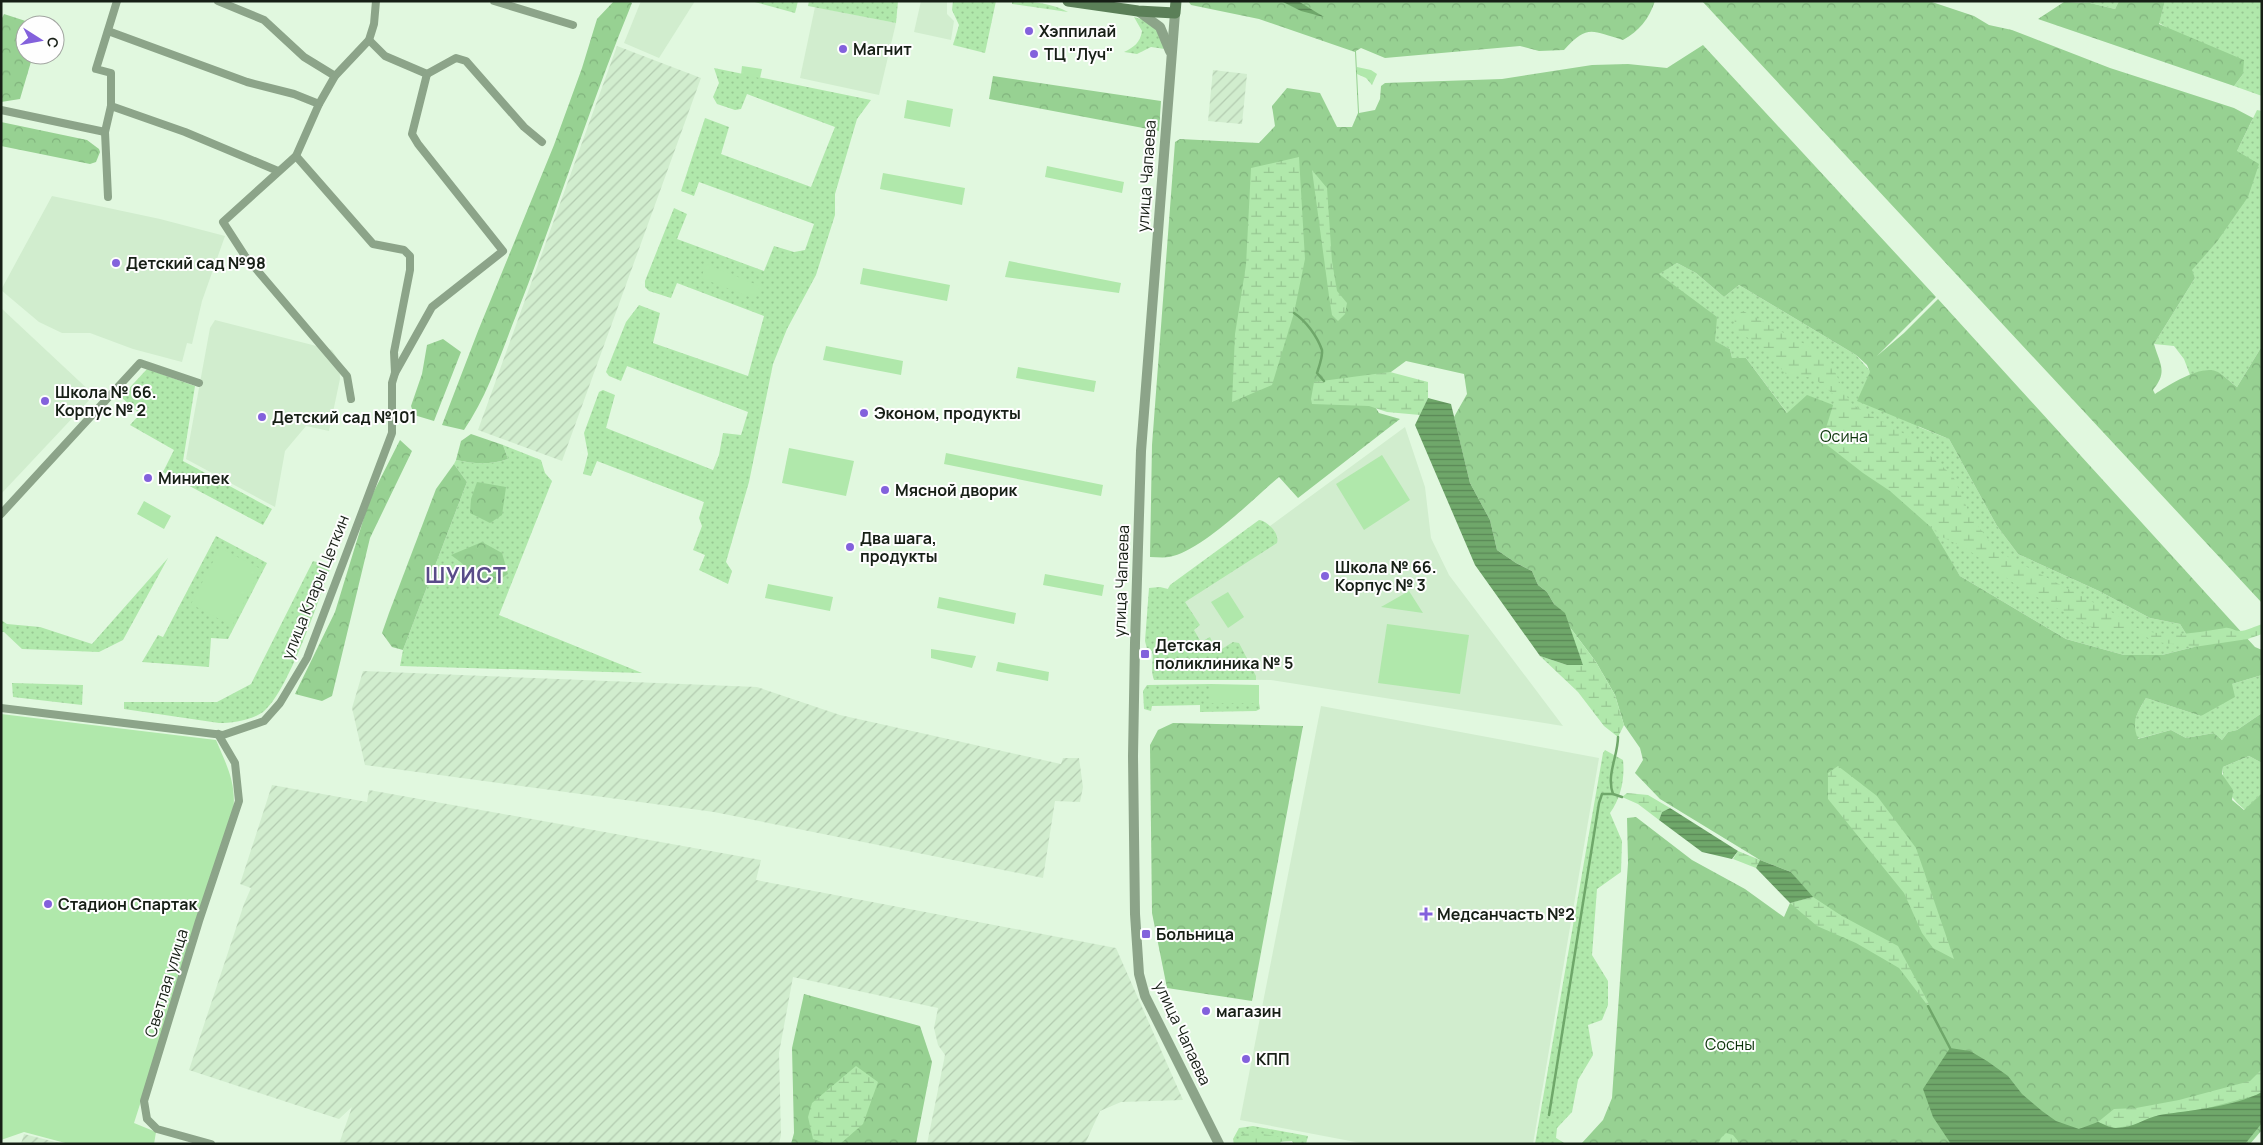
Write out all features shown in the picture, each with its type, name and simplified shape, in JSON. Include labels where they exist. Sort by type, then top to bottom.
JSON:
[{"type":"main road","points":[[1068,1],[1138,10],[1175,7]]},
{"type":"street","points":[[108,197],[105,132],[111,106],[111,74],[96,68],[117,1]]},
{"type":"street","points":[[218,1],[264,20],[304,57],[335,76]]},
{"type":"street","points":[[351,399],[347,376],[245,256],[223,222],[296,156],[318,104],[335,76],[369,40],[374,24],[376,1]]},
{"type":"street","points":[[494,1],[574,25]]},
{"type":"street","name":"улица Чапаева","points":[[1175,7],[1141,450],[1133,713],[1135,914],[1139,974],[1145,996],[1219,1144]]},
{"type":"street","points":[[1138,10],[1160,27],[1172,55]]},
{"type":"street","points":[[108,30],[247,82],[294,94],[318,104]]},
{"type":"street","points":[[369,40],[385,56],[427,74]]},
{"type":"street","points":[[395,373],[432,307],[503,251],[412,134],[427,74],[456,58],[466,60],[524,127],[542,142]]},
{"type":"street","points":[[111,106],[185,132],[278,171]]},
{"type":"street","points":[[1,110],[105,132]]},
{"type":"street","points":[[296,156],[372,244],[404,250],[410,256],[410,270],[394,352],[395,373]]},
{"type":"street","points":[[1,514],[140,363],[199,383]]},
{"type":"street","name":"улица Клары Цеткин","points":[[1,708],[218,734],[264,721],[280,703],[306,658],[392,433],[392,383],[395,373]]},
{"type":"street","name":"Светлая улица","points":[[211,1144],[157,1129],[147,1119],[144,1101],[199,921],[239,801],[235,763],[218,734]]},
{"type":"shaded area","points":[[641,1],[695,1],[659,58],[624,43]]},
{"type":"shaded area","points":[[921,1],[947,1],[947,14],[954,21],[951,40],[914,32]]},
{"type":"shaded area","points":[[1281,1],[1298,1],[1324,17],[1301,11]]},
{"type":"shaded area","points":[[815,7],[896,23],[879,95],[800,78]]},
{"type":"shaded area","points":[[617,46],[701,78],[562,461],[478,430]]},
{"type":"shaded area","points":[[1213,70],[1247,74],[1242,124],[1208,121]]},
{"type":"shaded area","name":"Детский сад №98","points":[[52,196],[160,219],[225,236],[202,301],[192,344],[187,343],[182,362],[133,349],[90,333],[62,333],[39,322],[1,290]]},
{"type":"shaded area","name":"Школа № 66. Корпус № 2","points":[[1,308],[94,395],[1,494]]},
{"type":"shaded area","name":"Детский сад №101","points":[[215,320],[332,350],[339,361],[340,379],[329,431],[306,426],[285,451],[275,507],[186,459],[210,328]]},
{"type":"shaded area","points":[[1428,398],[1451,404],[1470,483],[1490,520],[1497,550],[1532,571],[1538,585],[1547,592],[1554,604],[1565,613],[1583,665],[1567,665],[1540,656],[1475,565],[1415,425]]},
{"type":"shaded area","name":"Школа № 66. Корпус № 3","points":[[1405,427],[1425,487],[1431,538],[1449,575],[1563,726],[1271,680],[1193,679],[1171,600]]},
{"type":"shaded area","points":[[363,671],[757,687],[840,715],[1061,764],[1063,758],[1079,758],[1083,787],[1080,802],[1055,801],[1043,878],[714,812],[365,765],[352,708]]},
{"type":"shaded area","name":"Медсанчасть №2","points":[[1321,706],[1599,758],[1533,1144],[1366,1144],[1240,1120]]},
{"type":"shaded area","points":[[272,785],[367,802],[369,790],[761,860],[756,880],[1116,948],[1183,1100],[1121,1102],[1100,1111],[1085,1144],[927,1144],[945,1055],[938,1045],[934,1028],[938,1008],[793,977],[779,1053],[781,1135],[779,1144],[339,1144],[352,1107],[339,1119],[189,1070],[251,888],[240,884]]},
{"type":"shaded area","points":[[1670,808],[1738,851],[1732,859],[1702,852],[1659,820],[1662,812]]},
{"type":"shaded area","points":[[1760,860],[1791,872],[1813,897],[1790,903],[1756,868]]},
{"type":"shaded area","points":[[1950,1048],[1970,1051],[1987,1061],[2008,1076],[2022,1094],[2042,1111],[2056,1121],[2079,1129],[2098,1122],[2109,1127],[2122,1128],[2154,1116],[2226,1105],[2262,1092],[2262,1123],[2245,1144],[1951,1144],[1933,1117],[1923,1089]]},
{"type":"shaded area","points":[[24,1134],[63,1144],[21,1144]]},
{"type":"green space","points":[[614,1],[630,1],[632,3],[602,80],[532,275],[493,373],[473,417],[464,430],[442,425],[554,145],[582,68],[597,19]]},
{"type":"green space","points":[[751,1],[798,1],[795,13]]},
{"type":"green space","points":[[809,1],[898,1],[896,23],[808,6]]},
{"type":"green space","points":[[953,1],[996,1],[985,53],[953,45],[959,25],[952,10]]},
{"type":"green space","points":[[1012,1],[1041,3],[1055,6],[1068,12],[1012,4]]},
{"type":"green space","points":[[1188,1],[1655,1],[1643,24],[1623,40],[1597,32],[1590,32],[1579,36],[1564,50],[1539,51],[1520,46],[1385,58],[1361,48],[1356,51],[1359,113],[1375,110],[1380,99],[1381,86],[1385,83],[1502,79],[1592,65],[1628,64],[1667,68],[1703,45],[1936,297],[1877,356],[1904,333],[1938,299],[2255,647],[2262,650],[2262,675],[2232,684],[2235,697],[2201,716],[2146,698],[2135,723],[2138,739],[2171,730],[2186,738],[2214,733],[2222,740],[2228,732],[2237,730],[2262,713],[2262,763],[2249,756],[2223,767],[2222,774],[2233,790],[2232,800],[2244,810],[2262,793],[2262,1130],[2250,1144],[1581,1144],[1603,1120],[1612,1098],[1628,863],[1627,818],[1636,817],[1692,860],[1745,889],[1784,917],[1790,903],[1812,898],[1791,872],[1760,860],[1660,799],[1635,773],[1643,760],[1640,748],[1624,725],[1615,695],[1596,662],[1566,622],[1564,613],[1554,604],[1547,592],[1538,585],[1532,571],[1497,550],[1490,520],[1470,483],[1454,417],[1467,394],[1464,374],[1406,361],[1365,391],[1379,413],[1400,419],[1298,498],[1279,477],[1227,523],[1196,545],[1182,553],[1169,557],[1150,557],[1152,445],[1175,142],[1180,139],[1259,143],[1275,126],[1272,106],[1287,88],[1320,93],[1337,127],[1352,127],[1358,113],[1355,52],[1259,19],[1191,5]],"holes":[[[1677,263],[1696,273],[1724,297],[1739,285],[1856,355],[1867,365],[1870,372],[1857,401],[1949,439],[1997,526],[2018,554],[2099,591],[2150,618],[2180,624],[2194,647],[2162,655],[2124,655],[2066,639],[1960,576],[1931,527],[1936,506],[1849,411],[1807,395],[1787,413],[1746,358],[1732,358],[1730,349],[1715,341],[1717,317],[1659,274]]]},
{"type":"green space","points":[[1702,1],[1929,1],[1974,16],[1989,25],[2012,30],[2110,68],[2234,108],[2253,118],[2237,151],[2259,164],[2248,197],[2216,243],[2192,270],[2195,278],[2154,344],[2161,373],[2158,383],[2153,390],[2155,394],[2186,376],[2204,370],[2218,372],[2237,387],[2262,346],[2262,603]]},
{"type":"green space","points":[[2063,1],[2119,1],[2115,9],[2090,3]]},
{"type":"green space","points":[[2119,1],[2165,1],[2159,24],[2244,60],[2243,74],[2234,86],[2038,19],[2064,2],[2090,3],[2115,9]]},
{"type":"green space","points":[[2165,1],[2262,1],[2262,96],[2234,86],[2243,74],[2159,23]]},
{"type":"green space","points":[[4,14],[15,18],[15,65],[30,65],[20,99],[1,102],[1,20]]},
{"type":"green space","points":[[1134,17],[1152,24],[1158,32],[1165,49],[1151,47],[1137,54],[1124,52],[1140,39],[1142,31]]},
{"type":"green space","points":[[742,66],[762,69],[760,78],[741,75]]},
{"type":"green space","points":[[1357,67],[1371,70],[1377,74],[1372,85],[1366,78],[1357,74]]},
{"type":"green space","points":[[714,68],[871,100],[857,119],[835,194],[835,215],[816,275],[787,329],[773,364],[749,482],[726,562],[732,571],[728,584],[699,570],[705,555],[693,550],[702,526],[699,518],[704,502],[597,461],[591,476],[583,474],[588,454],[584,433],[599,392],[603,390],[615,395],[606,428],[713,470],[719,455],[723,433],[741,435],[748,412],[627,366],[621,381],[609,376],[606,372],[626,322],[639,305],[660,313],[653,343],[748,376],[764,316],[677,283],[671,298],[649,291],[645,287],[645,281],[674,208],[687,214],[677,239],[764,271],[774,246],[794,252],[805,250],[814,224],[699,182],[694,196],[681,191],[705,118],[729,127],[721,154],[811,187],[835,127],[747,94],[741,109],[735,110],[717,104],[713,97],[719,83]]},
{"type":"green space","points":[[993,76],[1161,101],[1159,131],[989,99]]},
{"type":"green space","points":[[907,100],[953,109],[950,127],[904,118]]},
{"type":"green space","points":[[2257,110],[2262,111],[2262,346],[2237,387],[2216,372],[2206,371],[2190,375],[2184,359],[2174,346],[2154,344],[2195,278],[2191,270],[2216,243],[2237,151]]},
{"type":"green space","points":[[1,122],[87,140],[99,149],[100,152],[96,162],[90,164],[1,146]]},
{"type":"green space","points":[[1299,157],[1305,259],[1294,313],[1272,385],[1232,402],[1235,334],[1246,265],[1251,168]]},
{"type":"green space","points":[[1047,166],[1124,182],[1122,193],[1045,177]]},
{"type":"green space","points":[[1312,170],[1327,188],[1332,261],[1337,291],[1347,303],[1345,314],[1338,321],[1332,315]]},
{"type":"green space","points":[[883,173],[965,188],[962,205],[880,189]]},
{"type":"green space","points":[[1009,261],[1121,283],[1119,293],[1005,277]]},
{"type":"green space","name":"Осина","points":[[1677,263],[1696,273],[1724,297],[1739,285],[1856,355],[1919,427],[1949,439],[1997,526],[2018,554],[2099,591],[2150,618],[2180,624],[2194,647],[2162,655],[2124,655],[2066,639],[1960,576],[1934,535],[1788,414],[1746,358],[1732,358],[1730,349],[1714,341],[1658,274]]},
{"type":"green space","points":[[706,264],[760,286],[755,299],[701,278]]},
{"type":"green space","points":[[863,268],[950,285],[947,301],[860,284]]},
{"type":"green space","name":"Осина","points":[[1743,311],[1812,348],[1831,363],[1845,394],[1853,405],[1908,436],[1953,476],[1971,517],[1997,551],[2140,629],[2154,633],[2183,634],[2227,628],[2242,631],[2262,624],[2262,634],[2248,639],[2194,647],[2157,642],[2133,631],[2094,629],[2019,587],[1967,549],[1942,537],[1890,491],[1822,441],[1834,402],[1834,395],[1814,378],[1786,374],[1759,345],[1736,330],[1734,317]]},
{"type":"green space","points":[[443,339],[461,352],[434,421],[414,415],[411,406],[422,374],[427,345]]},
{"type":"green space","points":[[826,346],[903,361],[901,375],[823,360]]},
{"type":"green space","points":[[1018,367],[1096,381],[1094,392],[1016,378]]},
{"type":"green space","points":[[147,369],[195,386],[183,461],[272,509],[263,525],[163,472],[174,450],[130,425],[140,414],[121,397]]},
{"type":"green space","points":[[1390,372],[1428,382],[1428,398],[1420,415],[1387,412],[1369,406],[1312,404],[1314,382]]},
{"type":"green space","points":[[471,434],[503,445],[508,459],[482,463],[456,460],[461,441]]},
{"type":"green space","points":[[400,440],[412,451],[370,538],[332,696],[322,701],[295,694],[335,612],[369,501]]},
{"type":"green space","points":[[503,445],[541,460],[545,473],[552,481],[499,615],[642,673],[400,666],[403,650],[467,482],[454,464],[456,460],[482,463],[508,459]]},
{"type":"green space","points":[[789,448],[854,461],[846,496],[782,483]]},
{"type":"green space","points":[[946,453],[1103,485],[1101,496],[944,464]]},
{"type":"green space","points":[[1382,455],[1410,500],[1364,530],[1336,484]]},
{"type":"green space","points":[[454,464],[467,482],[403,650],[392,647],[382,633],[436,489]]},
{"type":"green space","points":[[477,482],[506,487],[502,515],[490,523],[470,513],[471,499]]},
{"type":"green space","points":[[144,501],[171,516],[164,529],[137,514]]},
{"type":"green space","points":[[1259,520],[1272,528],[1277,535],[1277,543],[1185,602],[1200,625],[1194,630],[1201,642],[1210,637],[1217,652],[1233,642],[1239,643],[1256,676],[1256,680],[1154,680],[1152,673],[1152,651],[1147,649],[1145,641],[1149,588],[1160,587],[1168,589],[1170,585]]},
{"type":"green space","points":[[216,536],[267,563],[228,639],[211,638],[209,667],[142,662],[158,635],[163,637]]},
{"type":"green space","points":[[482,542],[502,553],[508,574],[492,584],[473,583],[463,564],[451,555]]},
{"type":"green space","points":[[220,548],[261,569],[232,626],[191,604]]},
{"type":"green space","points":[[168,558],[123,640],[99,652],[22,649],[4,632],[1,632],[1,620],[7,624],[40,627],[92,644]]},
{"type":"green space","points":[[313,561],[331,566],[311,622],[292,666],[273,702],[263,712],[242,720],[219,723],[124,709],[124,702],[217,702],[251,684]]},
{"type":"green space","points":[[1045,574],[1104,585],[1102,596],[1043,585]]},
{"type":"green space","points":[[768,584],[833,597],[830,611],[765,598]]},
{"type":"green space","points":[[1409,591],[1423,613],[1381,607]]},
{"type":"green space","points":[[1228,592],[1244,617],[1228,628],[1211,602]]},
{"type":"green space","points":[[939,597],[1016,613],[1014,624],[937,608]]},
{"type":"green space","points":[[1566,622],[1596,662],[1615,695],[1624,725],[1618,737],[1604,726],[1578,692],[1540,656],[1567,665],[1583,665]]},
{"type":"green space","points":[[1387,624],[1469,635],[1460,694],[1378,683]]},
{"type":"green space","points":[[931,649],[976,656],[972,668],[931,658]]},
{"type":"green space","points":[[998,662],[1049,672],[1048,681],[996,671]]},
{"type":"green space","points":[[2262,675],[2262,713],[2237,730],[2228,732],[2222,740],[2214,733],[2186,738],[2171,730],[2137,739],[2135,733],[2136,718],[2146,698],[2201,716],[2232,684]]},
{"type":"green space","points":[[12,683],[83,685],[82,705],[13,697]]},
{"type":"green space","points":[[1211,684],[1259,685],[1259,703],[1211,703]]},
{"type":"green space","points":[[1212,684],[1211,702],[1259,703],[1260,709],[1256,711],[1200,712],[1200,705],[1152,706],[1151,711],[1144,709],[1143,691],[1147,685]]},
{"type":"green space","points":[[1,714],[216,740],[227,767],[234,793],[233,813],[134,1123],[156,1132],[154,1144],[69,1144],[24,1132],[1,1140]]},
{"type":"green space","points":[[1173,723],[1303,726],[1252,1001],[1167,988],[1152,913],[1150,745],[1158,730]]},
{"type":"green space","points":[[1605,750],[1623,760],[1623,781],[1610,813],[1622,841],[1621,872],[1597,889],[1592,955],[1608,981],[1608,1005],[1602,1020],[1588,1025],[1593,1055],[1578,1080],[1572,1112],[1557,1128],[1556,1138],[1566,1144],[1535,1144],[1603,753]]},
{"type":"green space","points":[[2249,756],[2262,763],[2262,793],[2245,810],[2228,791],[2223,767]]},
{"type":"green space","points":[[1838,766],[1877,796],[1916,848],[1954,959],[1933,948],[1922,933],[1904,893],[1828,799],[1828,773]]},
{"type":"green space","points":[[1627,793],[1648,795],[1670,808],[1662,812],[1659,820],[1638,804],[1622,797]]},
{"type":"green space","points":[[1738,851],[1760,860],[1756,868],[1733,859]]},
{"type":"green space","points":[[1813,897],[1842,916],[1898,946],[1929,1004],[1928,1006],[1899,968],[1856,943],[1817,926],[1790,903]]},
{"type":"green space","points":[[804,994],[920,1026],[932,1062],[916,1144],[791,1144],[794,1133],[792,1048]]},
{"type":"green space","points":[[856,1066],[878,1082],[863,1124],[840,1144],[827,1144],[813,1139],[808,1117],[812,1103]]},
{"type":"green space","points":[[2262,1069],[2262,1092],[2257,1095],[2200,1110],[2159,1115],[2136,1125],[2114,1128],[2098,1122],[2114,1109],[2136,1108],[2179,1100],[2250,1081]]},
{"type":"green space","points":[[1253,1126],[1308,1136],[1306,1144],[1294,1144],[1292,1141],[1234,1144],[1233,1139],[1239,1128]]},
{"type":"green space","points":[[1248,1131],[1285,1138],[1279,1144],[1240,1144],[1241,1135]]},
{"type":"green space","points":[[1726,1133],[1733,1135],[1738,1144],[1718,1144]]},
{"type":"waterway","points":[[1294,313],[1307,325],[1320,345],[1322,355],[1317,373],[1324,381]]},
{"type":"waterway","points":[[1618,737],[1611,787],[1613,794],[1622,797]]},
{"type":"waterway","points":[[1549,1115],[1599,803],[1602,794],[1613,794]]},
{"type":"waterway","points":[[1928,1006],[1950,1048]]},
{"type":"place","name":"Хэппилай","points":[[1029,31]]},
{"type":"place","name":"Магнит","points":[[843,49]]},
{"type":"place","name":"ТЦ \"Луч\"","points":[[1034,54]]},
{"type":"place","name":"Детский сад №98","points":[[116,263]]},
{"type":"place","name":"Школа № 66. Корпус № 2","points":[[45,401]]},
{"type":"place","name":"Эконом, продукты","points":[[864,413]]},
{"type":"place","name":"Детский сад №101","points":[[262,417]]},
{"type":"place","name":"Минипек","points":[[148,478]]},
{"type":"place","name":"Мясной дворик","points":[[885,490]]},
{"type":"place","name":"Два шага, продукты","points":[[850,547]]},
{"type":"place","name":"Школа № 66. Корпус № 3","points":[[1325,576]]},
{"type":"place","name":"Детская поликлиника № 5","points":[[1145,654]]},
{"type":"place","name":"Стадион Спартак","points":[[48,904]]},
{"type":"place","name":"Медсанчасть №2","points":[[1426,914]]},
{"type":"place","name":"Больница","points":[[1146,934]]},
{"type":"place","name":"магазин","points":[[1206,1011]]},
{"type":"place","name":"КПП","points":[[1246,1059]]},
{"type":"district","name":"ШУИСТ","points":[[466,575]]},
{"type":"park label","name":"Сосны","points":[[1730,1044]]}]
